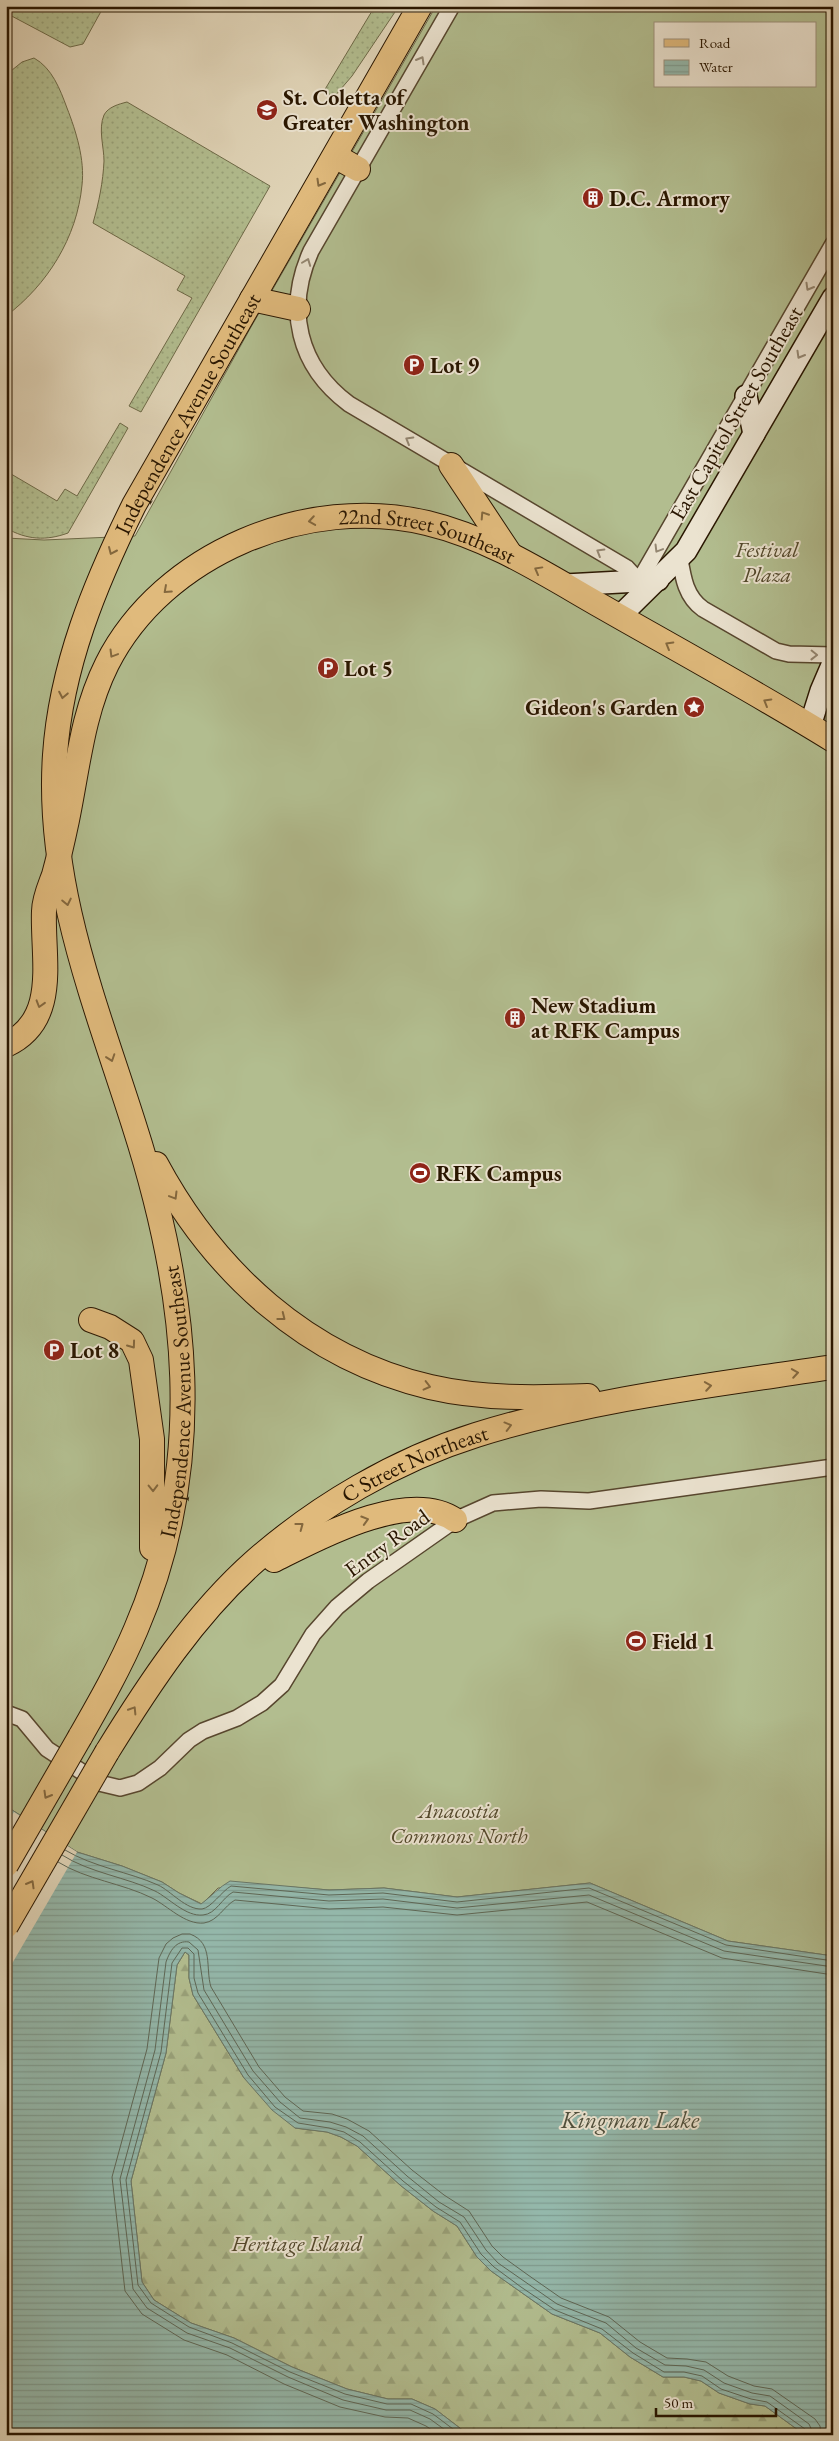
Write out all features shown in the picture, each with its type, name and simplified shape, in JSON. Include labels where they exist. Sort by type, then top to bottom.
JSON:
[{"type":"main road","name":"Independence Avenue Southeast","points":[[6,1865],[114,1679],[138,1626],[168,1529],[180,1456],[184,1400],[180,1328],[174,1276],[158,1204],[134,1123],[79,958],[60,854],[66,755],[65,687],[77,640],[94,590],[134,505],[420,6]]},
{"type":"main road","points":[[335,156],[358,169]]},
{"type":"main road","name":"East Capitol Street Southeast","points":[[648,581],[680,559],[833,298]]},
{"type":"main road","points":[[252,299],[298,310]]},
{"type":"main road","points":[[746,396],[754,434]]},
{"type":"main road","points":[[452,465],[511,556]]},
{"type":"main road","name":"22nd Street Southeast","points":[[142,615],[186,575],[229,548],[269,531],[316,520],[370,516],[405,519],[465,535],[511,556],[620,616],[833,740]]},
{"type":"main road","points":[[565,585],[648,581]]},
{"type":"main road","points":[[620,616],[648,581]]},
{"type":"main road","name":"Independence Avenue Southeast","points":[[66,755],[90,706],[101,676],[116,648],[142,615]]},
{"type":"main road","points":[[810,726],[820,691],[833,663]]},
{"type":"main road","points":[[6,1045],[22,1036],[40,1009],[44,989],[46,956],[44,908],[60,854]]},
{"type":"main road","points":[[134,1123],[180,1206],[220,1258],[262,1301],[288,1322],[330,1348],[398,1378],[430,1387],[472,1394],[526,1398],[660,1394]]},
{"type":"main road","points":[[91,1320],[110,1326],[132,1341],[141,1360],[152,1439],[154,1515],[151,1564],[138,1626]]},
{"type":"main road","name":"C Street Northeast","points":[[6,1926],[107,1752],[172,1654],[215,1602],[255,1562],[304,1523],[357,1489],[416,1459],[474,1436],[545,1416],[660,1394],[833,1367]]},
{"type":"main road","points":[[215,1602],[269,1562],[314,1540],[362,1521],[409,1508],[428,1508],[455,1520]]},
{"type":"street","name":"Independence Avenue Southeast","points":[[298,310],[300,285],[307,261],[452,6]]},
{"type":"street","name":"East Capitol Street Southeast","points":[[648,581],[746,396],[833,244]]},
{"type":"street","points":[[298,310],[300,331],[308,355],[330,388],[349,404],[648,581]]},
{"type":"street","points":[[680,559],[687,589],[693,600],[703,609],[776,651],[789,654],[833,655]]},
{"type":"street","name":"Entry Road","points":[[6,1713],[22,1719],[47,1749],[100,1783],[120,1788],[138,1783],[160,1768],[189,1740],[203,1731],[237,1718],[262,1703],[282,1685],[313,1634],[337,1607],[368,1581],[455,1520],[493,1503],[541,1499],[590,1501],[833,1467]]},
{"type":"green space","points":[[6,6],[104,6],[83,44],[70,47],[6,13]]},
{"type":"green space","points":[[375,6],[399,6],[352,76],[334,97],[324,91]]},
{"type":"green space","name":"RFK Campus","points":[[436,6],[833,6],[833,1956],[728,1941],[590,1883],[457,1897],[384,1888],[329,1890],[292,1887],[218,1888],[202,1904],[162,1882],[122,1866],[77,1852],[6,1806],[6,538],[44,540],[135,536],[251,327]]},
{"type":"green space","points":[[34,58],[51,73],[74,126],[82,166],[82,185],[74,223],[58,259],[34,290],[6,316],[6,75],[22,62]]},
{"type":"green space","points":[[127,102],[270,186],[141,412],[129,406],[192,298],[177,290],[185,276],[93,223],[103,169],[102,120],[108,110]]},
{"type":"green space","points":[[120,423],[128,428],[68,533],[60,536],[37,538],[21,535],[6,528],[6,471],[57,501],[65,489],[77,496]]},
{"type":"green space","name":"Heritage Island","points":[[185,1952],[189,1955],[189,1978],[193,1995],[244,2078],[295,2128],[327,2132],[357,2146],[400,2185],[433,2211],[457,2226],[477,2257],[491,2271],[552,2314],[600,2333],[630,2357],[663,2377],[684,2377],[701,2381],[719,2393],[750,2404],[765,2406],[805,2435],[469,2435],[435,2409],[412,2399],[388,2399],[347,2389],[292,2367],[234,2338],[191,2323],[154,2300],[142,2282],[131,2181],[166,2053],[177,1965]]},
{"type":"water","name":"Kingman Lake","points":[[6,1806],[77,1852],[122,1866],[162,1882],[201,1904],[230,1881],[329,1890],[384,1888],[457,1897],[590,1883],[728,1941],[833,1956],[833,2435],[805,2435],[765,2406],[750,2404],[719,2393],[701,2381],[684,2377],[663,2377],[630,2357],[600,2333],[552,2314],[491,2271],[477,2257],[457,2226],[433,2211],[400,2185],[357,2146],[327,2132],[295,2128],[272,2110],[244,2078],[193,1995],[189,1978],[189,1955],[185,1952],[177,1965],[166,2053],[131,2181],[142,2282],[154,2300],[191,2323],[234,2338],[292,2367],[347,2389],[388,2399],[412,2399],[435,2409],[469,2435],[6,2435]]},
{"type":"pier","points":[[14,1812],[77,1852],[6,1974],[6,1825]]},
{"type":"place","name":"St. Coletta of Greater Washington","points":[[267,110]]},
{"type":"place","name":"D.C. Armory","points":[[593,198]]},
{"type":"place","name":"Lot 9","points":[[414,365]]},
{"type":"place","name":"Lot 5","points":[[328,668]]},
{"type":"place","name":"Gideon's Garden","points":[[694,707]]},
{"type":"place","name":"New Stadium at RFK Campus","points":[[515,1018]]},
{"type":"place","name":"RFK Campus","points":[[420,1173]]},
{"type":"place","name":"Lot 8","points":[[54,1350]]},
{"type":"place","name":"Field 1","points":[[636,1641]]},
{"type":"park label","name":"Festival Plaza","points":[[767,562]]},
{"type":"park label","name":"Anacostia Commons North","points":[[459,1822]]}]
